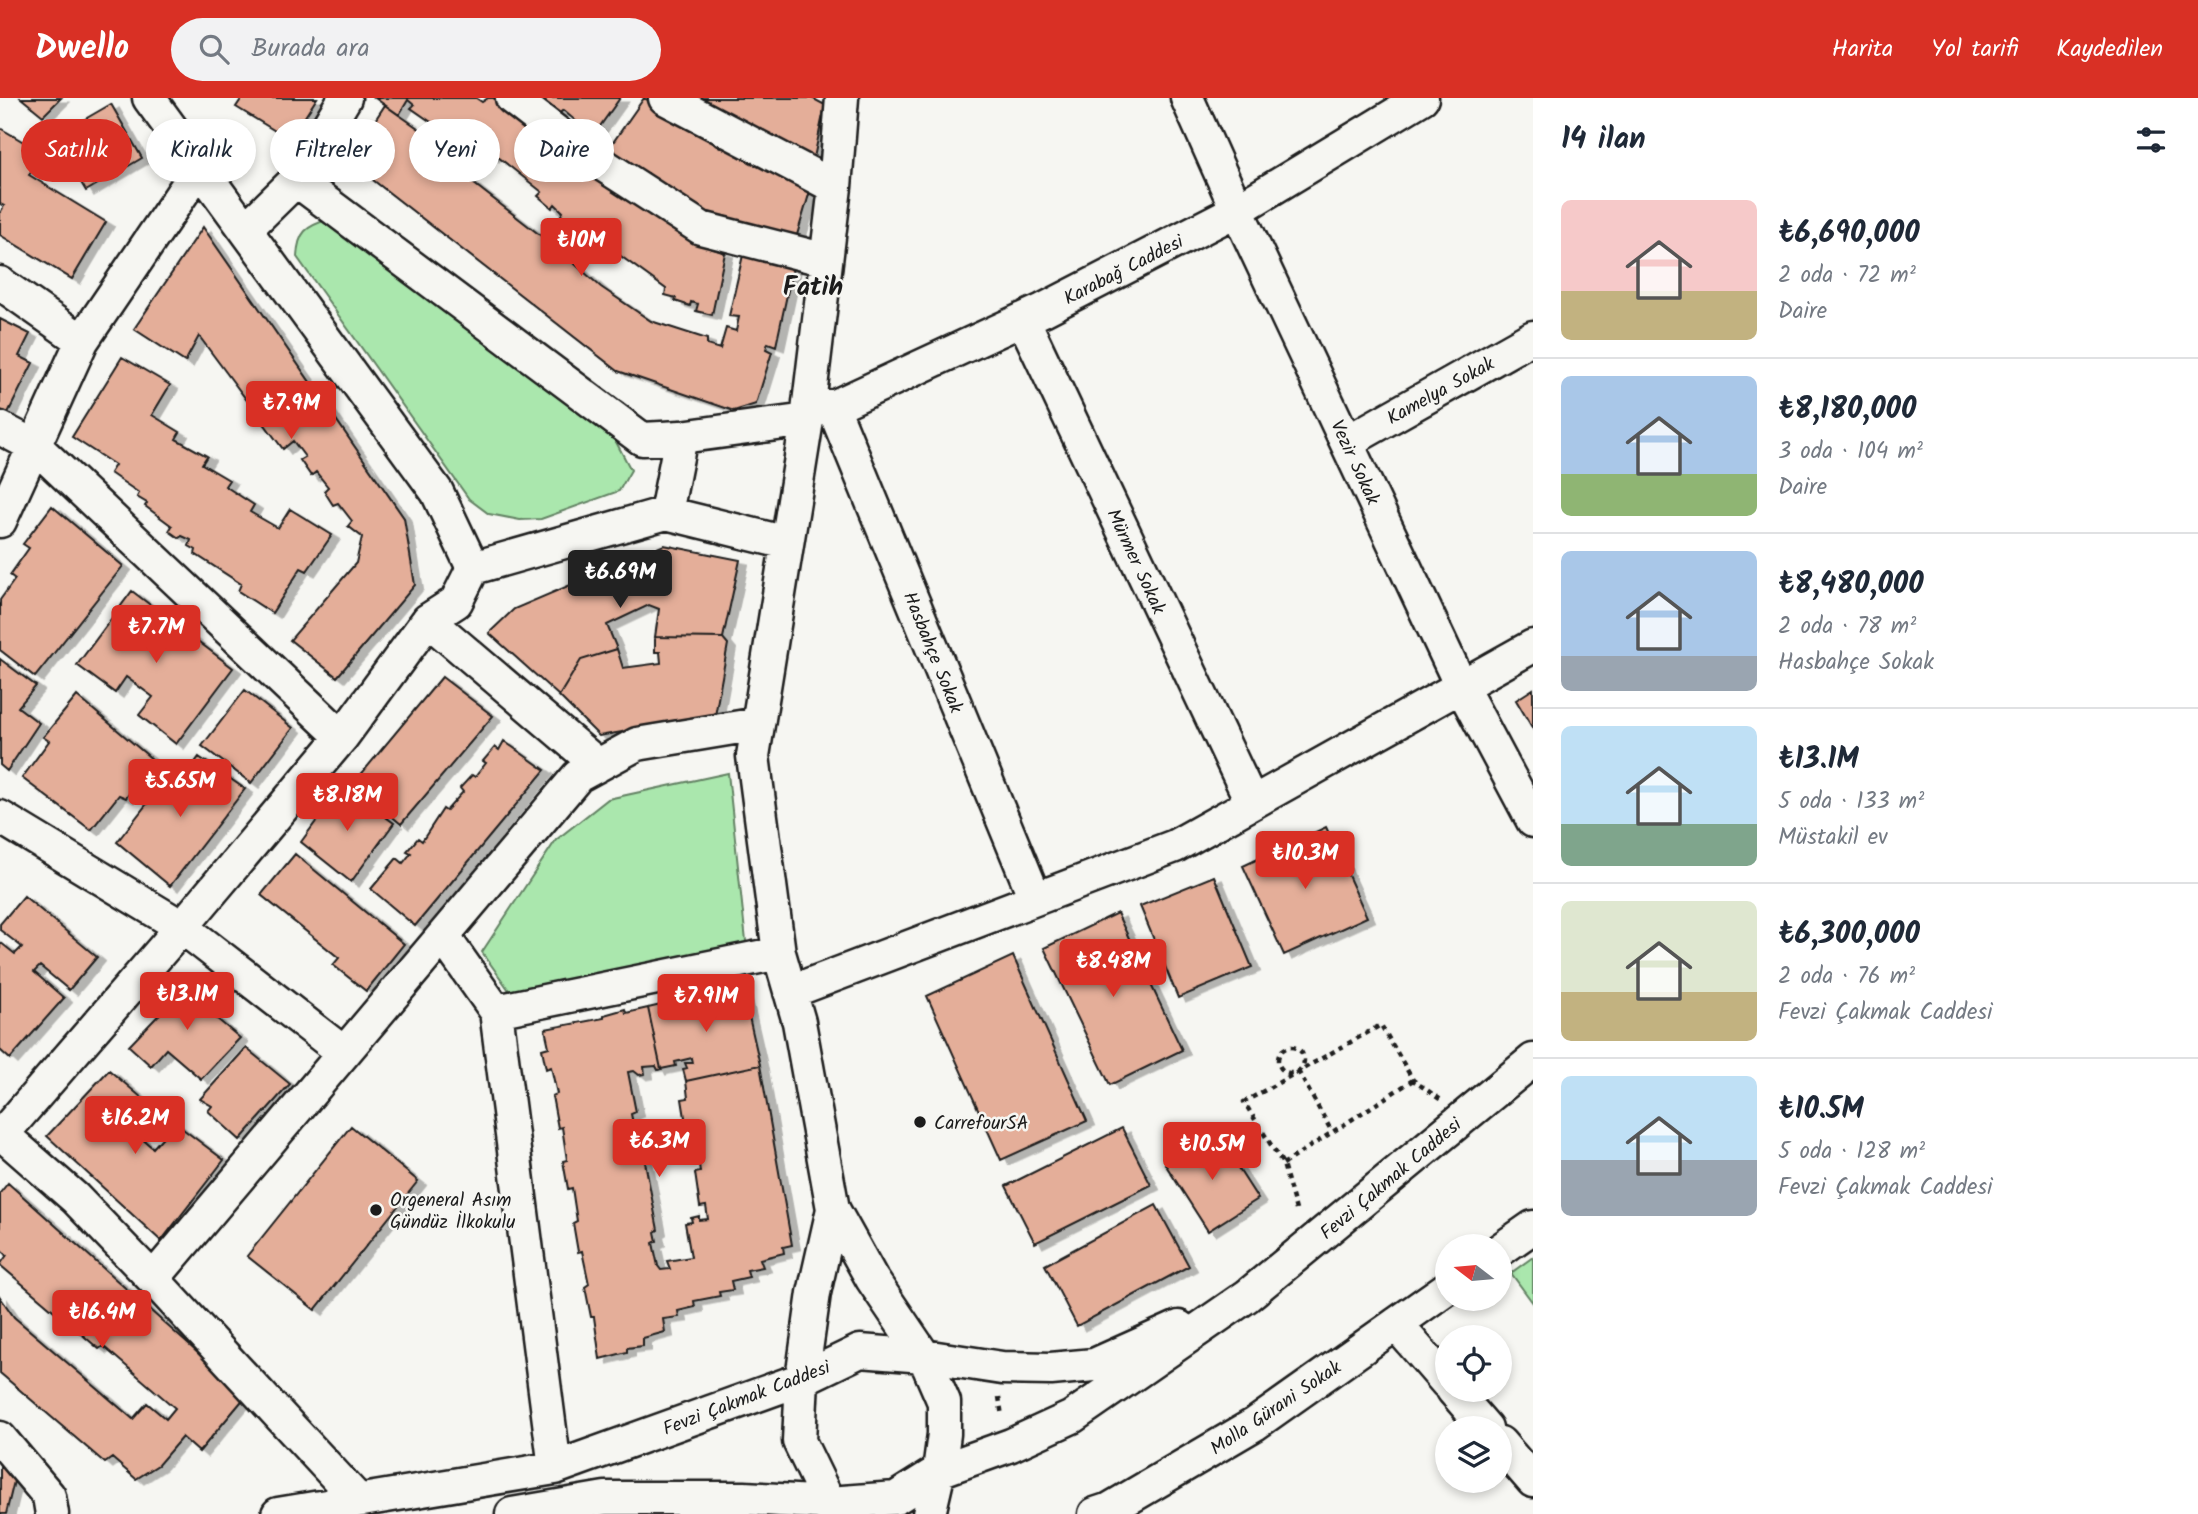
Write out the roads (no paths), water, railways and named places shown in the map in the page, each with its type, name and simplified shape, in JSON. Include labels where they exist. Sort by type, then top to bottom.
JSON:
[{"type":"street","points":[[149,98],[165,119]]},
{"type":"street","points":[[332,119],[345,98]]},
{"type":"street","points":[[512,98],[574,146],[701,228],[826,260]]},
{"type":"street","points":[[665,98],[835,187]]},
{"type":"street","points":[[842,98],[826,260],[817,409],[787,543],[753,756],[779,953],[799,1022],[833,1209],[872,1279],[924,1356],[944,1402],[944,1434],[929,1514]]},
{"type":"street","name":"Vezir Sokak","points":[[1187,98],[1461,685],[1533,821]]},
{"type":"street","name":"Karabağ Caddesi","points":[[299,182],[642,439],[681,437],[817,409],[1023,319],[1237,210],[1422,98]]},
{"type":"street","points":[[0,521],[82,341],[190,182]]},
{"type":"street","points":[[211,182],[437,492],[473,568]]},
{"type":"street","points":[[246,229],[294,182]]},
{"type":"street","points":[[0,283],[82,341]]},
{"type":"street","name":"Mürmer Sokak","points":[[1023,319],[1252,803]]},
{"type":"street","name":"Kamelya Sokak","points":[[1346,442],[1533,337]]},
{"type":"street","name":"Hasbahçe Sokak","points":[[817,409],[1035,898]]},
{"type":"street","points":[[0,428],[36,447],[342,737]]},
{"type":"street","points":[[666,513],[681,437]]},
{"type":"street","points":[[357,1500],[75,1198],[1,1135],[182,927],[342,737],[428,620],[456,602],[473,568],[666,513],[787,543]]},
{"type":"street","points":[[428,620],[598,765]]},
{"type":"street","points":[[790,992],[1175,846],[1533,646]]},
{"type":"street","points":[[153,1279],[578,776],[637,744],[758,724]]},
{"type":"street","points":[[0,817],[182,927],[344,1053]]},
{"type":"street","points":[[443,936],[496,1011],[555,1468]]},
{"type":"street","points":[[496,1011],[779,953]]},
{"type":"street","name":"Fevzi Çakmak Caddesi","points":[[512,1514],[605,1499],[744,1498],[830,1509],[896,1498],[939,1471],[1011,1445],[1072,1418],[1247,1296],[1533,1060]]},
{"type":"street","points":[[830,1509],[799,1441],[802,1379],[814,1293],[833,1209]]},
{"type":"street","points":[[1512,1242],[1533,1227]]},
{"type":"street","name":"Fevzi Çakmak Caddesi","points":[[278,1514],[555,1468],[802,1379],[860,1351],[924,1356],[1002,1368],[1051,1369],[1094,1365],[1247,1296]]},
{"type":"street","name":"Molla Gürani Sokak","points":[[1096,1514],[1110,1509],[1255,1424],[1435,1296]]},
{"type":"street","points":[[1396,1324],[1435,1369]]},
{"type":"street","points":[[1463,1402],[1476,1416]]},
{"type":"street","points":[[0,1438],[49,1496],[52,1514]]},
{"type":"street","points":[[1512,1457],[1533,1481]]},
{"type":"place","name":"CarrefourSA","points":[[920,1122]]},
{"type":"place","name":"Orgeneral Asım Gündüz İlkokulu","points":[[376,1210]]},
{"type":"district","name":"Fatih","points":[[813,286]]}]
